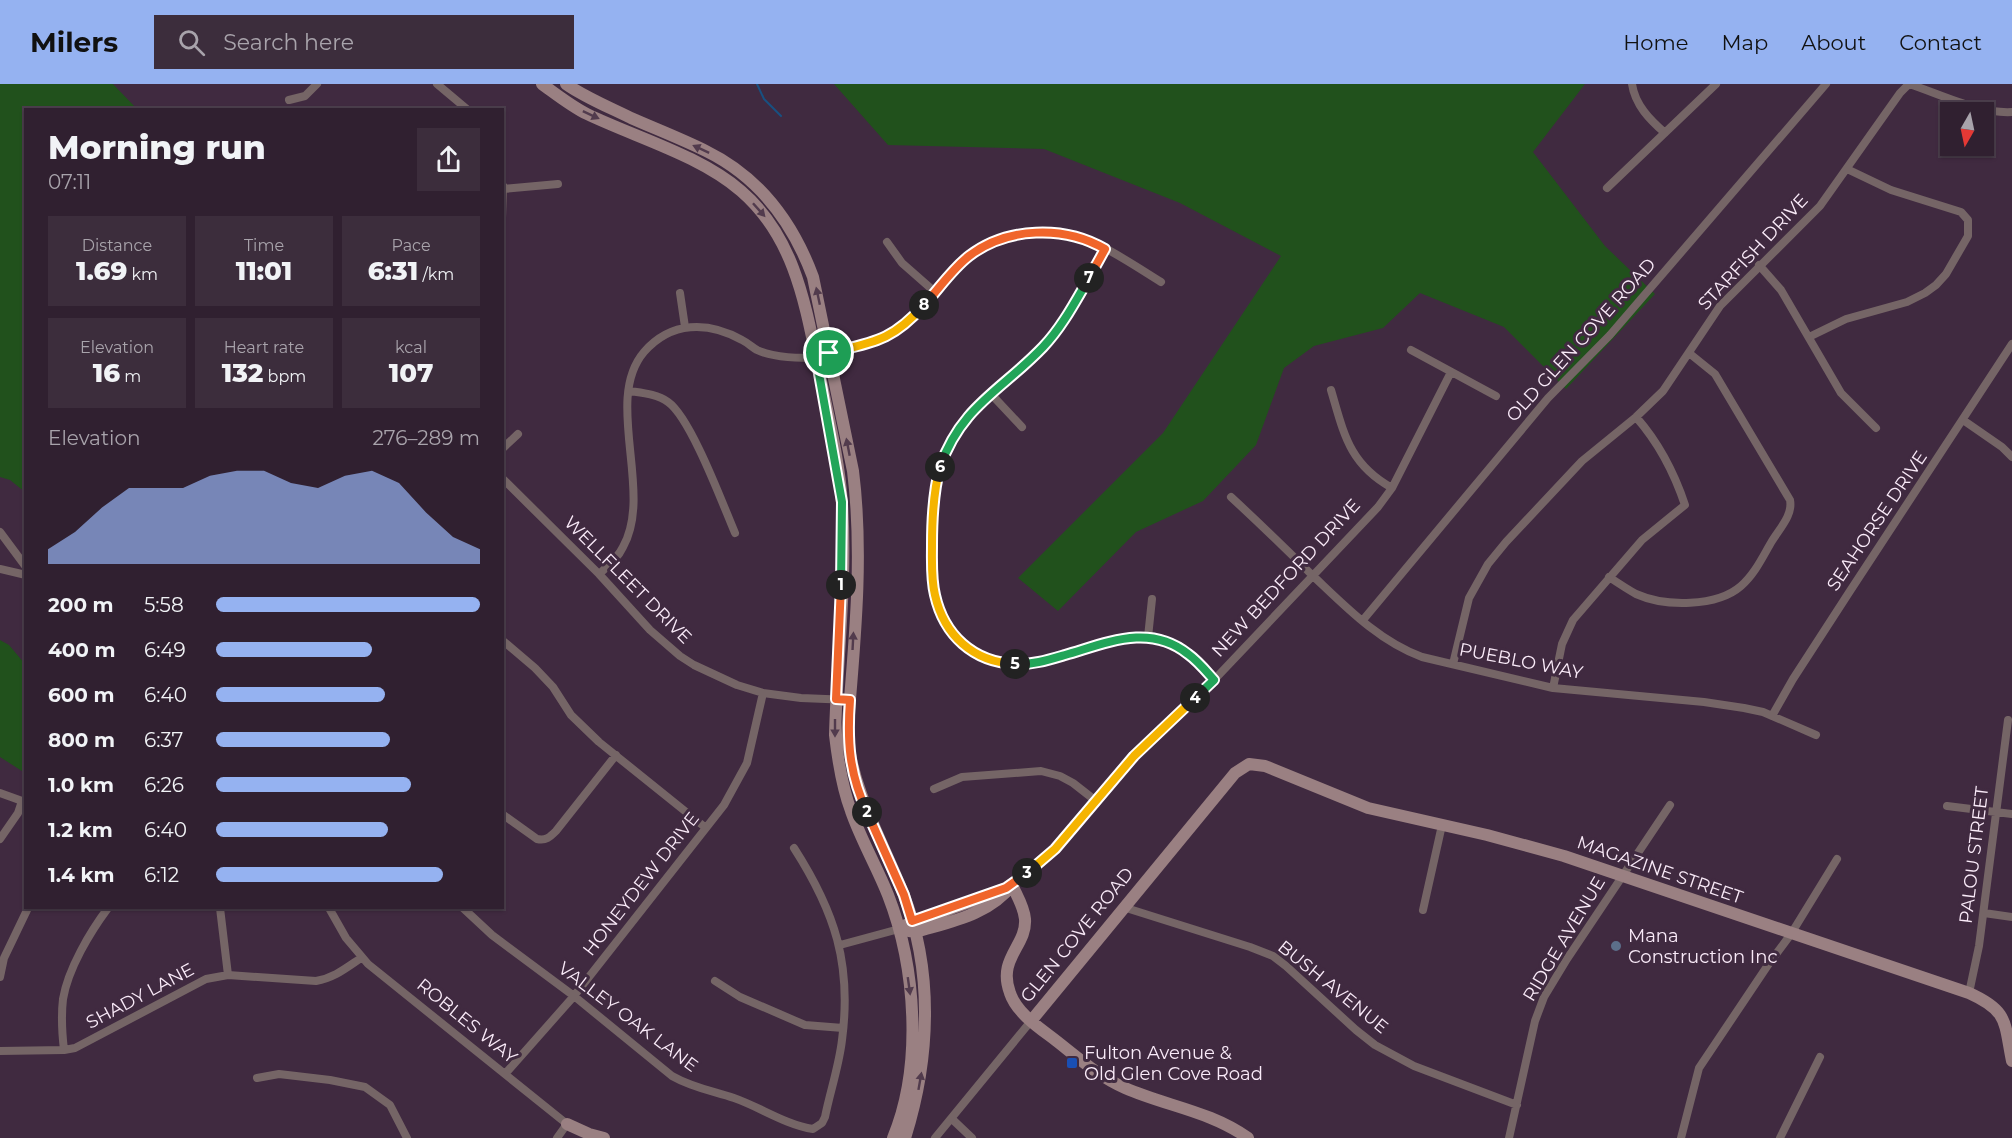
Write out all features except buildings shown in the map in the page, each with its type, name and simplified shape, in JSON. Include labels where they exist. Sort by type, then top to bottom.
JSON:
[{"type":"main road","points":[[542,84],[585,113],[717,173],[741,191],[769,222],[791,260],[802,291],[842,502],[843,546],[835,735],[841,778],[851,812],[886,889],[899,929],[910,990],[913,1025],[911,1063],[905,1098],[893,1138]]},
{"type":"main road","points":[[566,84],[593,100],[707,152],[729,164],[755,184],[788,223],[813,277],[853,471],[856,507],[856,595],[847,735],[854,774],[864,805],[904,895],[914,926],[923,979],[927,1025],[920,1081],[905,1138]]},
{"type":"main road","name":"MAGAZINE STREET","points":[[1254,764],[1274,769],[1368,808],[1524,844],[1969,993],[1988,1001],[2001,1015],[2012,1061]]},
{"type":"main road","name":"GLEN COVE ROAD","points":[[1031,1021],[1235,773],[1243,766],[1254,764]]},
{"type":"main road","points":[[1012,885],[1022,906],[1025,919],[1024,929],[1006,972],[1006,980],[1010,995],[1031,1021],[1113,1082],[1140,1094],[1208,1116],[1248,1138]]},
{"type":"main road","name":"NEW BEDFORD DRIVE","points":[[899,929],[972,915],[1003,897],[1012,885]]},
{"type":"main road","name":"ROBLES WAY","points":[[567,1124],[604,1138]]},
{"type":"street","points":[[289,100],[305,96],[316,84]]},
{"type":"street","points":[[437,84],[466,108]]},
{"type":"street","points":[[1632,84],[1644,112],[1665,133]]},
{"type":"street","points":[[1607,188],[1716,84]]},
{"type":"street","name":"OLD GLEN COVE ROAD","points":[[1363,620],[1548,399],[1610,335],[1826,84]]},
{"type":"street","name":"STARFISH DRIVE","points":[[1453,664],[1469,598],[1488,564],[1582,460],[1636,417],[1663,391],[1720,306],[1820,206],[1900,93],[1909,84],[1986,110],[2000,113],[2012,112]]},
{"type":"street","points":[[1809,337],[1846,319],[1906,302],[1925,293],[1946,274],[1968,236],[1968,220],[1961,212],[1892,190],[1847,169]]},
{"type":"street","points":[[504,189],[558,184]]},
{"type":"street","points":[[599,574],[624,547],[629,532],[633,506],[628,431],[630,377],[642,355],[666,334],[692,326],[718,329],[742,340],[758,351],[775,356],[816,357],[865,345],[898,331],[970,255],[1008,237],[1032,233],[1056,233],[1094,243],[1161,282]]},
{"type":"street","points":[[887,242],[902,263],[935,292]]},
{"type":"street","points":[[1105,249],[1066,318],[1052,337],[1034,357],[973,410],[953,436],[945,451],[935,486],[932,517],[932,571],[935,594],[943,619],[957,641],[977,654],[1005,664],[1042,662],[1118,639],[1133,636],[1148,637],[1176,646],[1188,654],[1214,680]]},
{"type":"street","points":[[1759,265],[1781,290],[1841,393],[1876,428]]},
{"type":"street","points":[[680,293],[685,327]]},
{"type":"street","name":"SEAHORSE DRIVE","points":[[1772,716],[1824,630],[2012,345]]},
{"type":"street","points":[[1411,350],[1496,396]]},
{"type":"street","points":[[1609,577],[1637,594],[1655,599],[1684,603],[1704,602],[1722,597],[1735,591],[1750,578],[1790,513],[1790,500],[1728,393],[1715,374],[1689,353]]},
{"type":"street","name":"NEW BEDFORD DRIVE","points":[[1012,885],[1055,849],[1134,756],[1214,680],[1378,507],[1392,489],[1451,372]]},
{"type":"street","points":[[1331,390],[1341,426],[1357,460],[1368,473],[1392,489]]},
{"type":"street","points":[[629,391],[651,394],[669,402],[678,412],[712,479],[735,533]]},
{"type":"street","points":[[991,394],[1022,427]]},
{"type":"street","points":[[1553,688],[1566,633],[1573,620],[1642,540],[1685,505],[1678,485],[1653,436],[1636,417]]},
{"type":"street","points":[[1963,420],[2002,447],[2012,458]]},
{"type":"street","points":[[504,447],[518,434]]},
{"type":"street","name":"WELLFLEET DRIVE","points":[[504,480],[599,574],[650,630],[694,665],[763,693],[801,698],[850,700]]},
{"type":"street","name":"PUEBLO WAY","points":[[1231,497],[1363,620],[1390,642],[1406,651],[1553,688],[1704,702],[1744,708],[1772,716],[1816,735]]},
{"type":"street","points":[[0,532],[24,564]]},
{"type":"street","points":[[0,569],[24,575]]},
{"type":"street","points":[[1148,637],[1152,599]]},
{"type":"street","points":[[504,642],[553,687],[571,715],[706,828]]},
{"type":"street","name":"HONEYDEW DRIVE","points":[[505,1074],[574,996],[724,805],[743,773],[763,693]]},
{"type":"street","name":"PALOU STREET","points":[[1969,993],[1984,913],[2008,720]]},
{"type":"street","points":[[504,815],[537,839],[548,839],[616,755]]},
{"type":"street","points":[[934,789],[962,777],[1041,771],[1067,779],[1096,801]]},
{"type":"street","points":[[0,793],[24,801],[0,839]]},
{"type":"street","name":"RIDGE AVENUE","points":[[1509,1138],[1535,1021],[1544,997],[1670,805]]},
{"type":"street","points":[[1947,806],[2012,814]]},
{"type":"street","points":[[1422,910],[1442,825]]},
{"type":"street","name":"VALLEY OAK LANE","points":[[464,909],[492,935],[574,996],[672,1076],[688,1085],[734,1098],[813,1129],[822,1123],[825,1117],[842,1042],[845,993],[840,945],[832,920],[822,897],[794,848]]},
{"type":"street","points":[[1681,1138],[1699,1068],[1791,934],[1837,860]]},
{"type":"street","name":"BUSH AVENUE","points":[[1123,907],[1267,953],[1286,966],[1337,1014],[1376,1045],[1414,1066],[1517,1105]]},
{"type":"street","points":[[0,977],[4,958],[28,909]]},
{"type":"street","points":[[64,1050],[62,1021],[66,985],[73,966],[107,909]]},
{"type":"street","points":[[220,909],[228,975]]},
{"type":"street","name":"ROBLES WAY","points":[[330,909],[346,938],[362,958],[567,1124]]},
{"type":"street","points":[[1984,913],[2012,917]]},
{"type":"street","name":"NEW BEDFORD DRIVE","points":[[840,945],[899,929]]},
{"type":"street","name":"SHADY LANE","points":[[0,1051],[75,1048],[206,979],[228,975],[316,981],[338,974],[362,958]]},
{"type":"street","points":[[716,981],[740,997],[805,1025],[843,1028]]},
{"type":"street","name":"GLEN COVE ROAD","points":[[935,1138],[1031,1021]]},
{"type":"street","points":[[1780,1138],[1820,1057]]},
{"type":"street","points":[[257,1078],[279,1074],[330,1080],[365,1088],[390,1105],[407,1138]]},
{"type":"street","points":[[952,1119],[972,1138]]},
{"type":"street","points":[[557,1138],[567,1124]]},
{"type":"green space","points":[[0,84],[113,84],[136,108],[24,108],[24,491],[10,480],[0,477]]},
{"type":"green space","points":[[834,84],[1585,84],[1533,152],[1605,246],[1655,294],[1566,389],[1504,327],[1420,293],[1383,328],[1314,346],[1284,368],[1256,445],[1203,501],[1136,532],[1058,611],[1018,578],[1163,433],[1281,256],[1180,203],[1044,149],[888,145]]},
{"type":"green space","points":[[0,640],[9,645],[24,663],[24,772],[0,757]]},
{"type":"waterway","points":[[757,84],[764,99],[781,116]]},
{"type":"place","name":"Mana Construction Inc","points":[[1616,946]]},
{"type":"place","name":"Fulton Avenue & Old Glen Cove Road","points":[[1072,1063]]},
{"type":"route","points":[[1056,233],[1073,236],[1105,249],[1066,318],[1052,337],[1034,357],[973,410],[960,425],[945,451],[935,486],[932,517],[932,571],[935,594],[943,619],[957,641],[993,661],[1005,664],[1042,662],[1118,639],[1133,636],[1148,637],[1176,646],[1197,662],[1214,680],[1134,756],[1055,849],[1034,868],[1006,888],[912,921],[904,895],[864,805],[854,774],[847,735],[850,700],[836,699],[843,546],[842,502],[816,357],[829,353],[865,345],[898,331],[970,255],[1008,237],[1056,233]]}]
